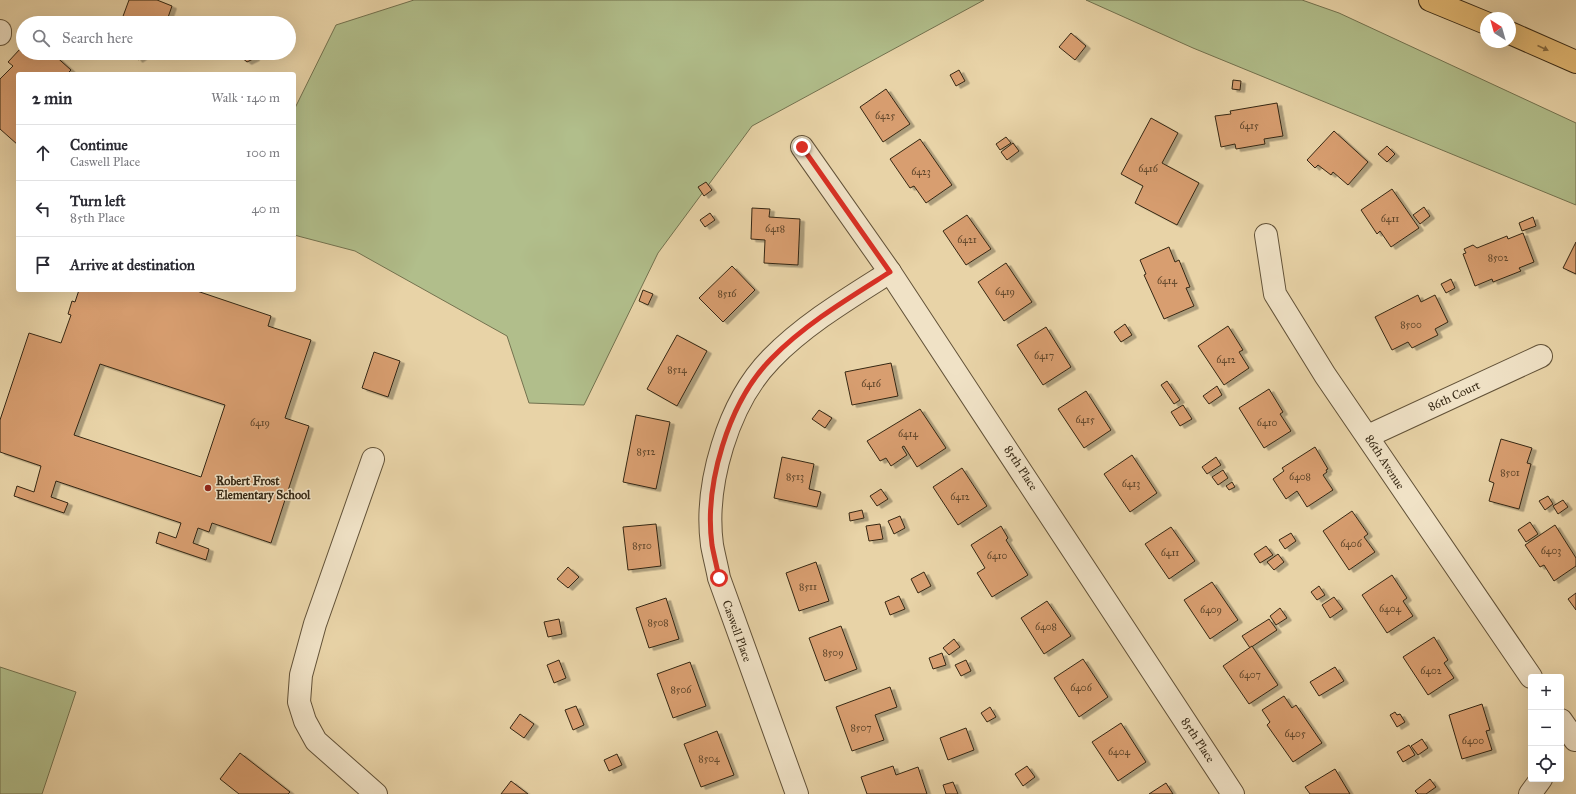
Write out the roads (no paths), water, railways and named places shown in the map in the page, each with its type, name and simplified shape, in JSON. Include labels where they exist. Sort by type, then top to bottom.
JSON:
[{"type":"highway","points":[[1430,0],[1480,21]]},
{"type":"highway","points":[[1516,36],[1576,62]]},
{"type":"street","name":"85th Place","points":[[802,147],[890,272],[1233,794]]},
{"type":"street","name":"86th Avenue","points":[[1266,235],[1275,294],[1325,375],[1368,436],[1480,605],[1529,674]]},
{"type":"street","name":"Caswell Place","points":[[797,794],[719,578],[712,545],[711,512],[714,488],[720,457],[729,426],[742,400],[770,360],[804,330],[890,272]]},
{"type":"street","name":"86th Court","points":[[1368,436],[1541,356]]},
{"type":"street","points":[[373,459],[315,624],[301,675],[299,702],[305,721],[316,741],[376,794]]},
{"type":"street","points":[[1564,727],[1571,744]]},
{"type":"street","points":[[1530,794],[1539,782]]},
{"type":"place","name":"Robert Frost Elementary School","points":[[208,488]]}]
